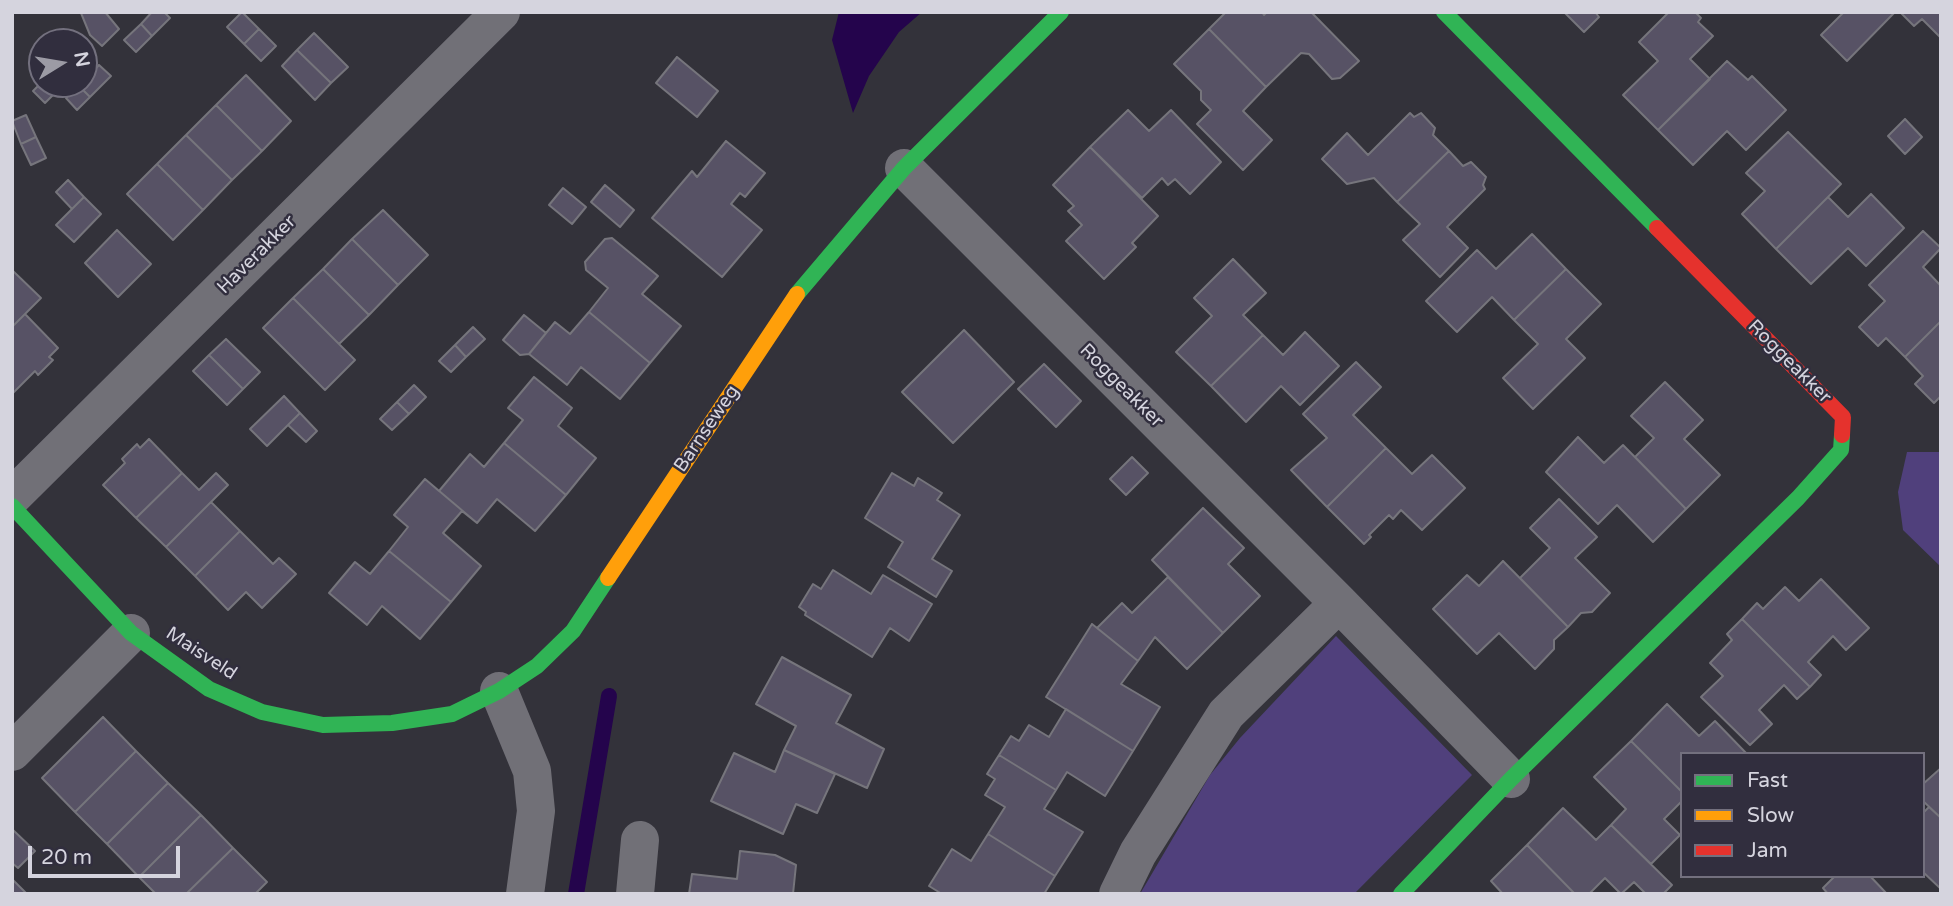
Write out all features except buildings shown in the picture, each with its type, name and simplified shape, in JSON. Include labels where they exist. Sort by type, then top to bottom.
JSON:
[{"type":"street","name":"Haverakker","points":[[12,497],[501,12]]},
{"type":"street","name":"Barnseweg","points":[[499,691],[537,666],[573,631],[803,285],[904,168],[1061,12]]},
{"type":"street","name":"Roggeakker","points":[[1401,894],[1511,779],[1798,498],[1841,450],[1843,417],[1444,12]]},
{"type":"street","name":"Roggeakker","points":[[904,168],[1511,779]]},
{"type":"street","name":"Maisveld","points":[[12,506],[131,633],[209,689],[262,712],[323,725],[392,723],[452,714],[499,691]]},
{"type":"street","points":[[1118,894],[1138,853],[1226,714],[1339,603]]},
{"type":"street","points":[[12,752],[131,633]]},
{"type":"street","points":[[499,691],[532,771],[536,811],[525,894]]},
{"type":"street","points":[[635,894],[640,840]]},
{"type":"shaded area","points":[[839,12],[922,12],[899,32],[869,76],[853,113],[832,40]]},
{"type":"shaded area","points":[[1907,452],[1941,452],[1941,567],[1903,530],[1898,492]]},
{"type":"shaded area","points":[[1336,636],[1472,775],[1354,894],[1140,894],[1210,775],[1240,738]]},
{"type":"waterway","points":[[576,894],[609,696]]},
{"type":"traffic: fast","points":[[797,294],[904,168],[1061,12]]},
{"type":"traffic: fast","points":[[1444,12],[1657,228]]},
{"type":"traffic: fast","points":[[1401,894],[1511,779],[1798,498],[1841,450],[1842,435]]},
{"type":"traffic: fast","points":[[12,506],[131,633],[209,689],[262,712],[323,725],[392,723],[452,714],[499,691],[537,666],[573,631],[608,578]]},
{"type":"traffic: slow","points":[[608,578],[797,294]]},
{"type":"traffic: jam","points":[[1657,228],[1843,417],[1842,435]]}]
